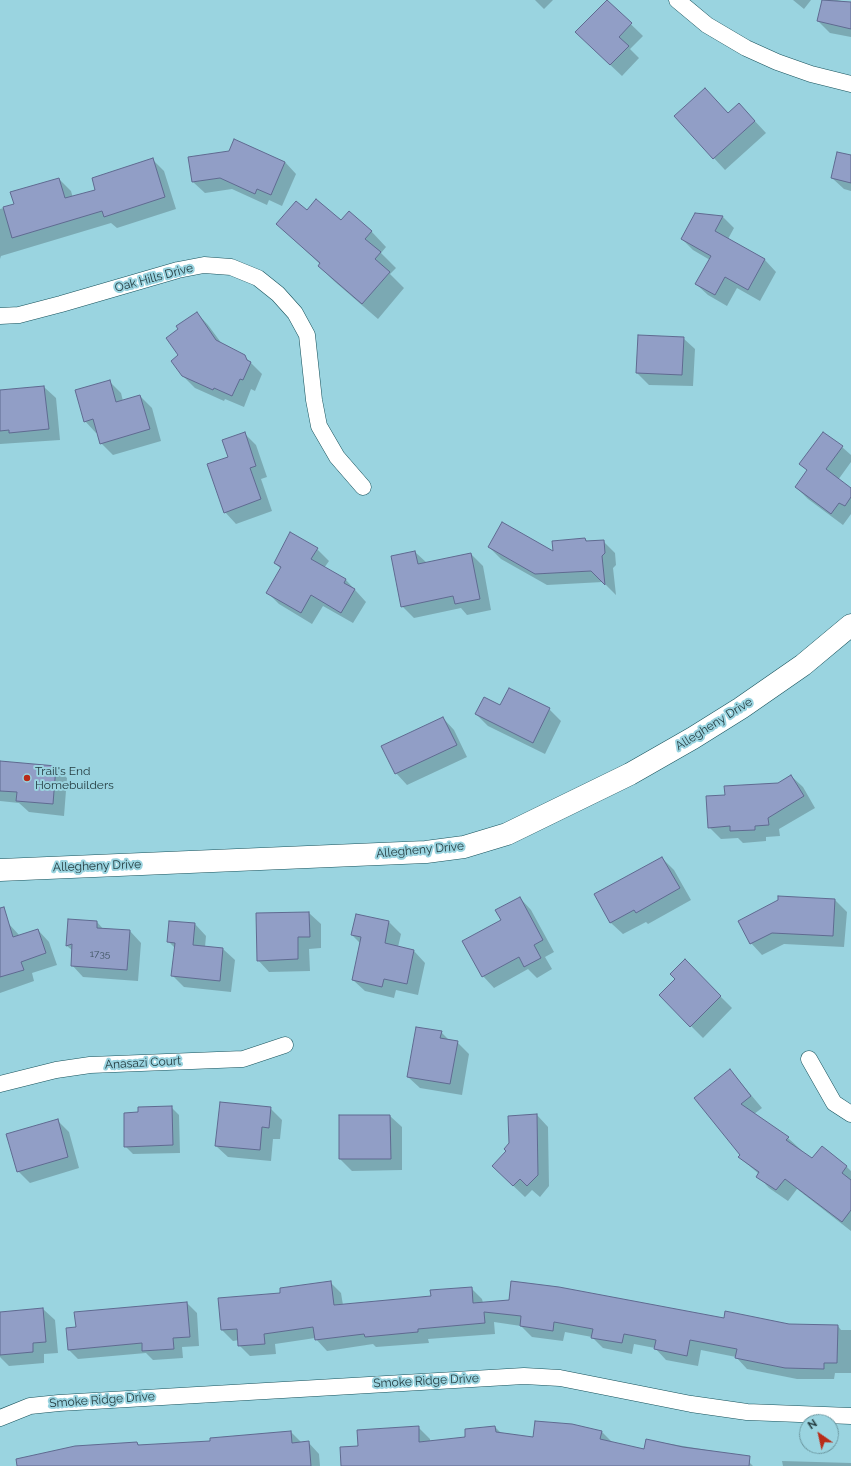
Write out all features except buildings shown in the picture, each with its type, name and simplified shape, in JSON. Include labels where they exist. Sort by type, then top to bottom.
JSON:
[{"type":"street","points":[[677,0],[707,25],[746,48],[777,62],[811,74],[851,84]]},
{"type":"street","name":"Oak Hills Drive","points":[[0,316],[18,315],[178,270],[204,266],[231,267],[258,278],[278,294],[295,313],[307,336],[314,400],[319,426],[337,457],[362,487]]},
{"type":"street","name":"Allegheny Drive","points":[[0,870],[418,852],[464,847],[507,834],[630,774],[693,738],[741,708],[803,665],[851,625]]},
{"type":"street","name":"Anasazi Court","points":[[0,1084],[56,1070],[90,1065],[243,1059],[285,1045]]},
{"type":"street","points":[[809,1059],[834,1102],[851,1114]]},
{"type":"street","name":"Smoke Ridge Drive","points":[[0,1418],[30,1406],[59,1403],[524,1376],[560,1378],[691,1404],[748,1412],[851,1416]]},
{"type":"place","name":"Trail's End Homebuilders","points":[[27,778]]}]
